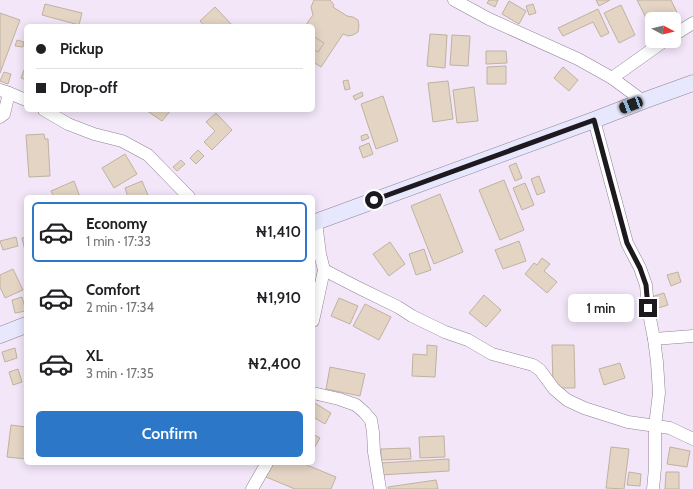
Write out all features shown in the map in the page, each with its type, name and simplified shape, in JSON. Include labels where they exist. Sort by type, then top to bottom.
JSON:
[{"type":"street","points":[[454,0],[489,19],[572,56],[612,78],[643,100]]},
{"type":"street","points":[[681,31],[693,23]]},
{"type":"street","points":[[612,78],[654,48]]},
{"type":"street","points":[[315,222],[594,120],[643,100],[693,84]]},
{"type":"street","points":[[0,117],[4,114],[4,91],[24,99]]},
{"type":"street","points":[[47,112],[68,124],[94,134],[122,141],[148,155],[187,195]]},
{"type":"street","points":[[594,120],[627,243],[640,268],[646,285],[648,308],[657,362],[659,393],[655,426],[655,468],[653,489]]},
{"type":"street","points":[[315,227],[324,270],[315,312]]},
{"type":"street","points":[[324,270],[398,307],[412,316],[445,332],[468,340],[492,354],[533,365],[540,370],[554,389],[567,400],[584,408],[628,422],[670,428],[693,439]]},
{"type":"street","points":[[0,335],[24,326]]},
{"type":"street","points":[[654,339],[693,336]]},
{"type":"street","points":[[315,393],[356,405],[371,420],[380,489]]},
{"type":"street","points":[[252,489],[266,465]]},
{"type":"building","points":[[314,0],[330,0],[334,5],[333,7],[347,16],[358,20],[359,26],[358,32],[353,35],[348,36],[343,34],[321,67],[315,63],[315,24],[306,24],[313,15],[311,7]]},
{"type":"building","points":[[489,0],[498,0],[495,7],[487,3]]},
{"type":"building","points":[[596,0],[610,0],[599,6]]},
{"type":"building","points":[[637,0],[671,0],[677,12],[645,12],[645,16]]},
{"type":"building","points":[[509,1],[526,11],[519,24],[502,14]]},
{"type":"building","points":[[45,4],[82,13],[79,24],[42,15]]},
{"type":"building","points":[[533,4],[536,13],[529,15],[526,6]]},
{"type":"building","points":[[621,5],[635,35],[619,43],[604,13]]},
{"type":"building","points":[[215,7],[231,24],[202,24],[200,21]]},
{"type":"building","points":[[598,9],[609,33],[601,37],[593,22],[563,36],[558,28]]},
{"type":"building","points":[[0,13],[20,20],[0,73]]},
{"type":"building","points":[[430,34],[447,35],[445,68],[427,66]]},
{"type":"building","points":[[452,35],[470,36],[468,66],[450,65]]},
{"type":"building","points":[[315,37],[324,43],[318,52],[315,50]]},
{"type":"building","points":[[17,40],[24,42],[23,47],[15,46]]},
{"type":"building","points":[[486,51],[506,51],[507,63],[486,64]]},
{"type":"building","points":[[506,66],[506,84],[487,84],[487,67]]},
{"type":"building","points":[[563,67],[578,80],[569,91],[554,78]]},
{"type":"building","points":[[24,70],[24,79],[21,78]]},
{"type":"building","points":[[4,72],[11,74],[8,84],[0,81]]},
{"type":"building","points":[[348,80],[350,89],[345,90],[343,81]]},
{"type":"building","points":[[448,81],[453,119],[433,122],[428,83]]},
{"type":"building","points":[[474,87],[478,121],[457,123],[453,90]]},
{"type":"building","points":[[362,92],[363,96],[355,100],[353,96]]},
{"type":"building","points":[[383,96],[398,141],[376,149],[361,104]]},
{"type":"building","points":[[149,112],[169,112],[162,121]]},
{"type":"building","points":[[216,113],[232,130],[212,150],[204,142],[215,131],[206,122]]},
{"type":"building","points":[[44,134],[45,139],[48,139],[50,176],[29,177],[26,135]]},
{"type":"building","points":[[367,134],[369,138],[362,141],[361,136]]},
{"type":"building","points":[[369,143],[373,154],[363,158],[359,147]]},
{"type":"building","points":[[198,150],[204,156],[196,164],[190,158]]},
{"type":"building","points":[[125,154],[137,174],[114,188],[102,168]]},
{"type":"building","points":[[181,160],[185,164],[177,171],[173,167]]},
{"type":"building","points":[[516,163],[522,178],[515,181],[509,166]]},
{"type":"building","points":[[539,176],[545,192],[537,195],[531,179]]},
{"type":"building","points":[[504,180],[524,230],[500,240],[479,190]]},
{"type":"building","points":[[74,181],[79,195],[53,195],[51,191]]},
{"type":"building","points":[[142,181],[148,195],[127,195],[125,188]]},
{"type":"building","points":[[525,183],[534,205],[522,210],[513,188]]},
{"type":"building","points":[[440,194],[463,252],[434,264],[411,206]]},
{"type":"building","points":[[16,237],[18,246],[3,250],[0,241]]},
{"type":"building","points":[[519,241],[526,261],[503,269],[495,250]]},
{"type":"building","points":[[390,242],[405,264],[389,276],[373,254]]},
{"type":"building","points":[[424,249],[431,270],[416,275],[409,254]]},
{"type":"building","points":[[542,258],[550,264],[544,271],[557,282],[547,293],[525,274],[534,263],[537,265]]},
{"type":"building","points":[[13,269],[23,290],[5,298],[0,287],[0,275]]},
{"type":"building","points":[[678,272],[681,282],[671,286],[667,275]]},
{"type":"building","points":[[664,293],[668,305],[655,309],[651,297]]},
{"type":"building","points":[[484,295],[501,310],[486,327],[469,313]]},
{"type":"building","points":[[22,297],[24,311],[15,313],[12,300]]},
{"type":"building","points":[[339,298],[358,306],[350,324],[331,316]]},
{"type":"building","points":[[365,304],[391,317],[379,340],[353,326]]},
{"type":"building","points":[[427,345],[437,346],[435,377],[412,376],[413,354],[427,355]]},
{"type":"building","points":[[552,345],[574,345],[575,388],[553,388]]},
{"type":"building","points":[[15,348],[17,358],[5,362],[2,352]]},
{"type":"building","points":[[620,363],[625,378],[604,385],[599,369]]},
{"type":"building","points":[[330,367],[365,374],[360,396],[326,389]]},
{"type":"building","points":[[18,369],[22,382],[13,385],[9,372]]},
{"type":"building","points":[[315,403],[331,413],[325,424],[315,418]]},
{"type":"building","points":[[11,425],[24,427],[24,459],[7,457]]},
{"type":"building","points":[[315,435],[320,438],[315,447]]},
{"type":"building","points":[[444,436],[445,457],[420,458],[419,437]]},
{"type":"building","points":[[611,447],[629,449],[624,489],[606,488]]},
{"type":"building","points":[[670,447],[690,451],[687,467],[667,464]]},
{"type":"building","points":[[410,448],[411,459],[381,460],[381,449]]},
{"type":"building","points":[[449,459],[449,471],[380,475],[379,463]]},
{"type":"building","points":[[271,465],[307,465],[336,477],[331,489],[295,489],[266,477]]},
{"type":"building","points":[[629,472],[641,474],[640,486],[627,485]]},
{"type":"building","points":[[666,472],[679,472],[679,489],[665,489]]},
{"type":"building","points":[[436,480],[438,489],[389,489],[388,487]]},
{"type":"route","points":[[374,200],[594,120],[627,243],[640,268],[646,285],[648,308]]}]
